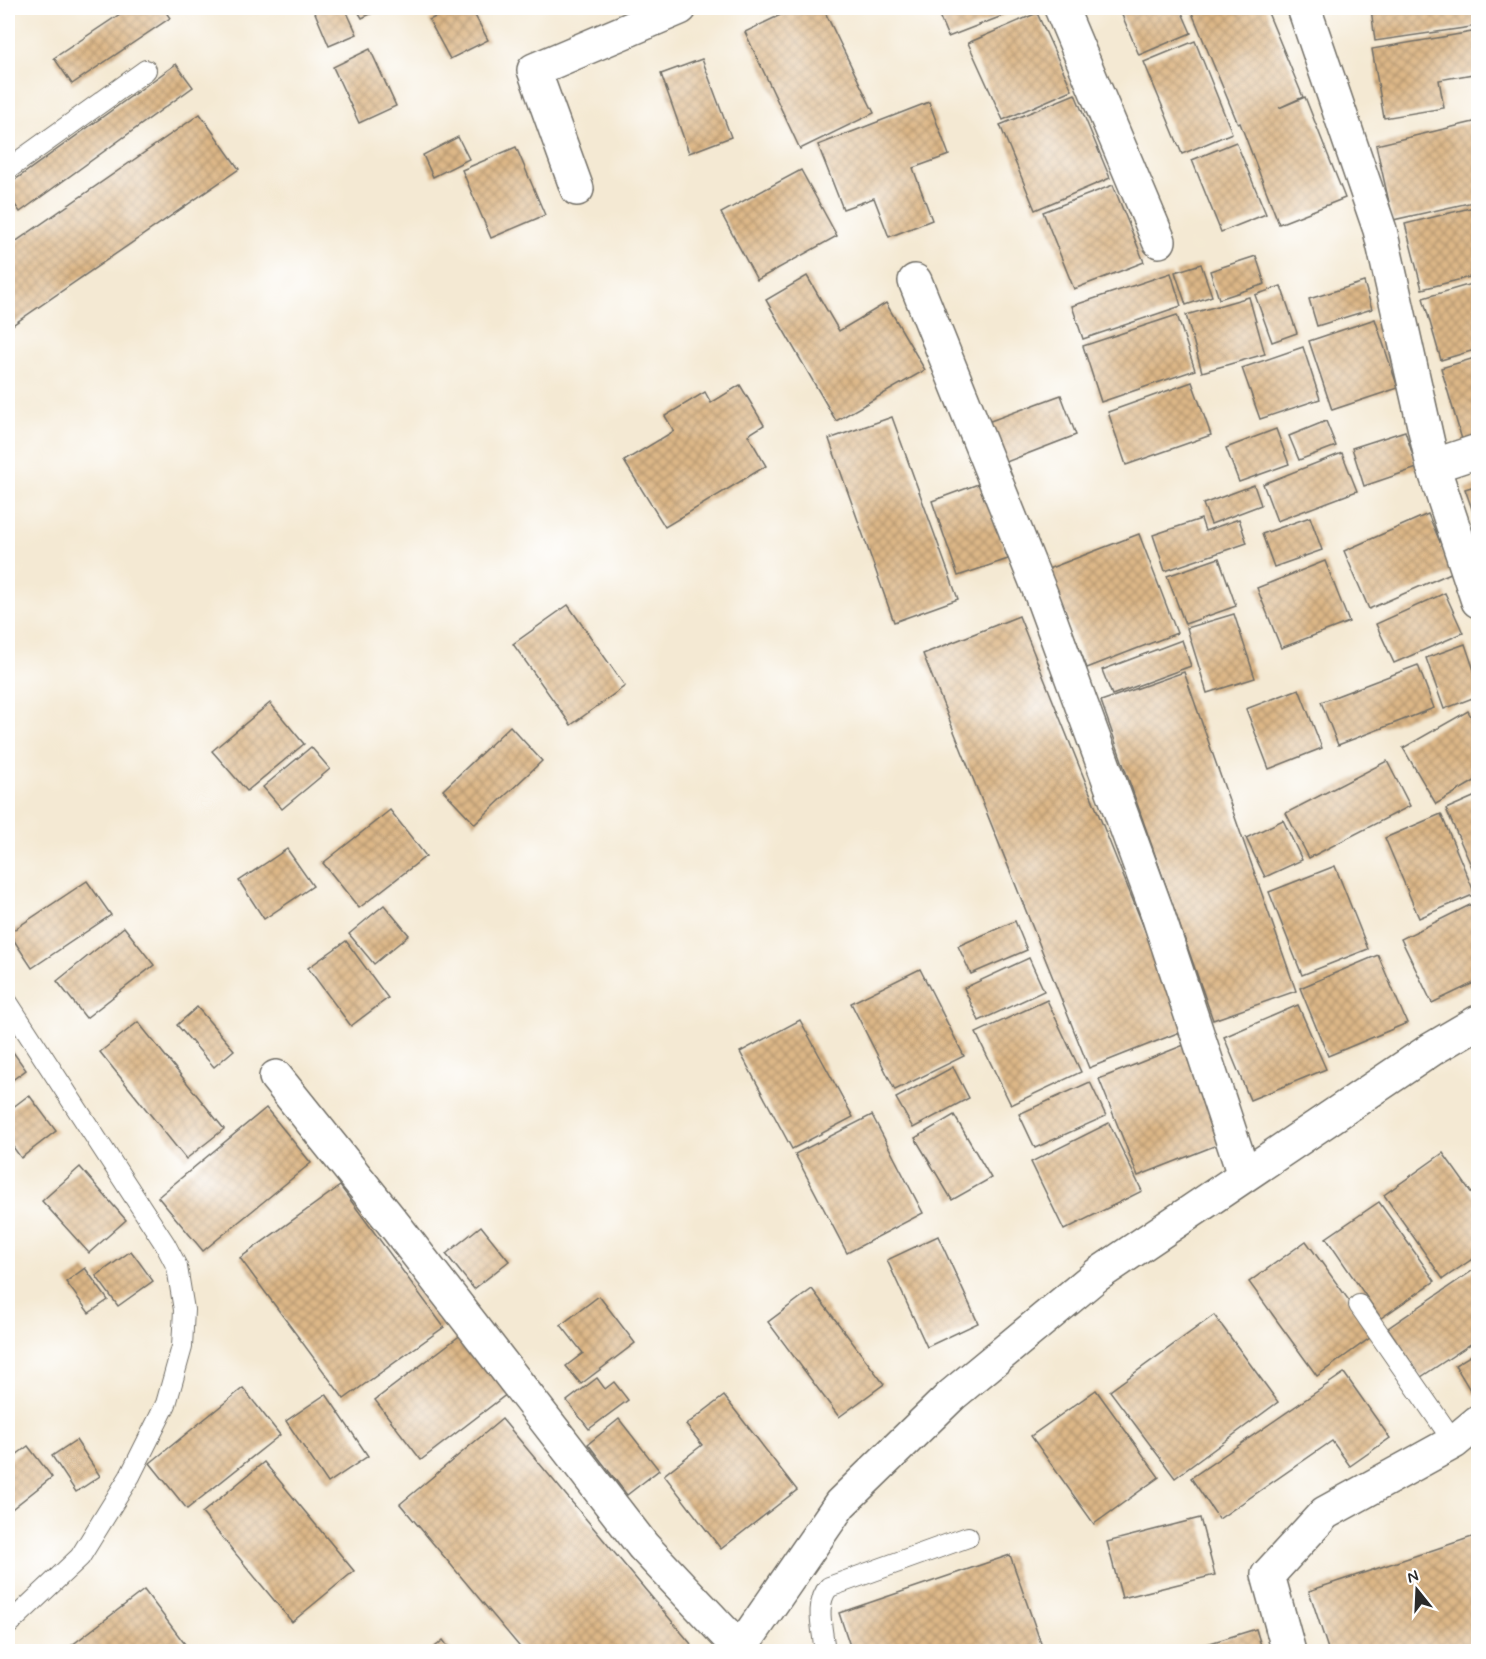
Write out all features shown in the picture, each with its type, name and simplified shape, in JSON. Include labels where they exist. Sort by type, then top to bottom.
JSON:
[{"type":"street","points":[[576,189],[534,70],[680,8]]},
{"type":"street","points":[[1061,8],[1159,242]]},
{"type":"street","points":[[1304,8],[1380,230],[1433,466],[1479,601]]},
{"type":"street","points":[[915,281],[1041,594],[1156,909],[1244,1175]]},
{"type":"street","points":[[1433,466],[1479,451]]},
{"type":"street","points":[[276,1077],[397,1228],[643,1546],[739,1650],[840,1504],[952,1395],[1097,1275],[1432,1049],[1479,1022]]},
{"type":"street","points":[[1289,1652],[1268,1575],[1325,1513],[1466,1432]]},
{"type":"lane","points":[[8,169],[146,70]]},
{"type":"lane","points":[[8,1003],[165,1244],[177,1267],[184,1310],[182,1347],[166,1404],[130,1476],[80,1557],[8,1625]]},
{"type":"lane","points":[[1359,1305],[1466,1432]]},
{"type":"lane","points":[[825,1652],[820,1605],[823,1593],[829,1587],[968,1537]]},
{"type":"building","points":[[129,8],[163,8],[170,18],[72,84],[54,58]]},
{"type":"building","points":[[313,8],[345,8],[357,34],[329,46]]},
{"type":"building","points":[[356,8],[383,8],[362,18]]},
{"type":"building","points":[[454,8],[471,8],[488,40],[450,59],[429,20]]},
{"type":"building","points":[[795,8],[823,8],[874,113],[800,149],[745,32]]},
{"type":"building","points":[[936,8],[1023,8],[948,37]]},
{"type":"building","points":[[1119,8],[1180,8],[1191,33],[1139,55]]},
{"type":"building","points":[[1190,8],[1266,8],[1303,97],[1279,108],[1305,97],[1345,198],[1279,224],[1240,123],[1238,124]]},
{"type":"building","points":[[1371,8],[1478,8],[1478,26],[1375,41]]},
{"type":"building","points":[[1037,13],[1072,90],[1003,120],[968,43]]},
{"type":"building","points":[[1478,31],[1478,73],[1439,80],[1444,108],[1384,118],[1372,49]]},
{"type":"building","points":[[1195,41],[1232,133],[1182,154],[1144,62]]},
{"type":"building","points":[[370,49],[396,106],[359,123],[333,67]]},
{"type":"building","points":[[702,59],[731,137],[689,153],[661,74]]},
{"type":"building","points":[[176,64],[193,87],[20,212],[8,195],[8,185]]},
{"type":"building","points":[[1075,94],[1110,178],[1035,210],[1000,125]]},
{"type":"building","points":[[929,102],[949,155],[913,168],[932,220],[889,237],[874,198],[843,209],[818,145]]},
{"type":"building","points":[[200,114],[239,169],[8,328],[8,247]]},
{"type":"building","points":[[1478,121],[1478,201],[1393,220],[1376,145]]},
{"type":"building","points":[[458,137],[469,159],[433,177],[423,155]]},
{"type":"building","points":[[1236,142],[1266,214],[1221,232],[1192,160]]},
{"type":"building","points":[[516,147],[545,215],[491,238],[462,170]]},
{"type":"building","points":[[801,170],[837,236],[757,280],[721,213]]},
{"type":"building","points":[[1113,185],[1144,262],[1074,289],[1043,212]]},
{"type":"building","points":[[1478,206],[1478,275],[1422,289],[1405,224]]},
{"type":"building","points":[[1256,256],[1265,284],[1219,299],[1210,271]]},
{"type":"building","points":[[1201,264],[1212,296],[1186,305],[1175,272]]},
{"type":"building","points":[[1171,273],[1181,306],[1083,339],[1072,306]]},
{"type":"building","points":[[807,276],[839,331],[886,303],[925,370],[836,421],[766,300]]},
{"type":"building","points":[[1364,282],[1372,309],[1317,326],[1309,299]]},
{"type":"building","points":[[1478,282],[1478,349],[1441,360],[1423,298]]},
{"type":"building","points":[[1281,286],[1297,333],[1272,342],[1255,295]]},
{"type":"building","points":[[1249,297],[1265,354],[1202,372],[1186,315]]},
{"type":"building","points":[[1177,315],[1195,370],[1101,402],[1083,346]]},
{"type":"building","points":[[1375,319],[1398,388],[1332,410],[1309,341]]},
{"type":"building","points":[[1303,347],[1320,399],[1260,419],[1242,368]]},
{"type":"building","points":[[1478,357],[1478,439],[1463,443],[1441,368]]},
{"type":"building","points":[[1192,382],[1211,435],[1126,465],[1108,412]]},
{"type":"building","points":[[740,385],[764,425],[748,435],[766,466],[665,527],[624,461],[674,431],[665,416],[705,392],[711,403]]},
{"type":"building","points":[[1061,395],[1076,435],[1001,464],[985,423]]},
{"type":"building","points":[[892,417],[958,599],[894,622],[829,439]]},
{"type":"building","points":[[1326,421],[1336,446],[1299,460],[1289,436]]},
{"type":"building","points":[[1276,429],[1289,464],[1239,482],[1226,448]]},
{"type":"building","points":[[1405,431],[1417,468],[1364,486],[1352,448]]},
{"type":"building","points":[[1342,453],[1357,491],[1277,521],[1263,484]]},
{"type":"building","points":[[981,483],[1008,559],[958,576],[932,501]]},
{"type":"building","points":[[1254,485],[1261,505],[1211,524],[1203,504]]},
{"type":"building","points":[[1478,485],[1478,526],[1465,489]]},
{"type":"building","points":[[1428,514],[1453,572],[1369,609],[1344,551]]},
{"type":"building","points":[[1310,517],[1322,550],[1274,567],[1262,534]]},
{"type":"building","points":[[1201,519],[1205,531],[1239,519],[1247,543],[1165,571],[1153,535]]},
{"type":"building","points":[[1139,534],[1177,633],[1087,668],[1048,569]]},
{"type":"building","points":[[1219,558],[1236,606],[1185,624],[1167,576]]},
{"type":"building","points":[[1325,561],[1349,622],[1281,648],[1257,588]]},
{"type":"building","points":[[1445,593],[1463,633],[1394,663],[1376,624]]},
{"type":"building","points":[[568,605],[625,686],[571,725],[513,644]]},
{"type":"building","points":[[1234,614],[1255,678],[1207,693],[1187,628]]},
{"type":"building","points":[[1019,616],[1185,1030],[1089,1068],[923,654]]},
{"type":"building","points":[[1182,640],[1191,666],[1112,695],[1102,670]]},
{"type":"building","points":[[1465,644],[1478,682],[1478,696],[1444,709],[1426,658]]},
{"type":"building","points":[[1418,665],[1434,708],[1338,745],[1321,702]]},
{"type":"building","points":[[1184,672],[1296,991],[1213,1020],[1101,701]]},
{"type":"building","points":[[1299,689],[1322,748],[1269,769],[1246,709]]},
{"type":"building","points":[[270,703],[304,744],[247,791],[212,751]]},
{"type":"building","points":[[1468,711],[1478,729],[1478,779],[1436,804],[1403,748]]},
{"type":"building","points":[[510,726],[542,761],[475,824],[443,790]]},
{"type":"building","points":[[311,747],[330,769],[282,809],[263,787]]},
{"type":"building","points":[[1387,761],[1410,806],[1309,858],[1286,813]]},
{"type":"building","points":[[1478,795],[1478,881],[1446,809]]},
{"type":"building","points":[[390,810],[426,856],[359,908],[323,863]]},
{"type":"building","points":[[1441,814],[1475,894],[1419,918],[1385,838]]},
{"type":"building","points":[[1283,820],[1302,860],[1265,877],[1246,838]]},
{"type":"building","points":[[287,849],[313,886],[264,919],[239,881]]},
{"type":"building","points":[[1335,866],[1368,949],[1302,975],[1269,892]]},
{"type":"building","points":[[87,881],[111,915],[32,968],[9,933]]},
{"type":"building","points":[[1478,901],[1478,981],[1432,1003],[1401,939]]},
{"type":"building","points":[[384,905],[409,935],[374,964],[349,934]]},
{"type":"building","points":[[1015,921],[1027,950],[971,974],[958,946]]},
{"type":"building","points":[[124,927],[154,965],[86,1018],[57,981]]},
{"type":"building","points":[[346,941],[388,998],[351,1026],[308,968]]},
{"type":"building","points":[[1378,955],[1407,1023],[1328,1056],[1300,988]]},
{"type":"building","points":[[1029,958],[1044,991],[979,1021],[964,988]]},
{"type":"building","points":[[920,969],[964,1056],[895,1090],[851,1003]]},
{"type":"building","points":[[1047,1000],[1081,1072],[1011,1105],[976,1033]]},
{"type":"building","points":[[1298,1005],[1326,1069],[1250,1100],[1224,1037]]},
{"type":"building","points":[[197,1007],[234,1050],[214,1067],[177,1025]]},
{"type":"building","points":[[800,1020],[853,1117],[792,1149],[740,1052]]},
{"type":"building","points":[[138,1022],[224,1129],[186,1159],[100,1052]]},
{"type":"building","points":[[1189,1043],[1227,1141],[1138,1176],[1099,1079]]},
{"type":"building","points":[[8,1045],[26,1070],[8,1083]]},
{"type":"building","points":[[953,1067],[969,1098],[913,1128],[896,1098]]},
{"type":"building","points":[[1090,1082],[1106,1116],[1035,1148],[1019,1114]]},
{"type":"building","points":[[29,1095],[56,1131],[21,1158],[8,1140],[8,1111]]},
{"type":"building","points":[[266,1108],[311,1163],[203,1251],[158,1197]]},
{"type":"building","points":[[872,1115],[923,1213],[847,1253],[795,1154]]},
{"type":"building","points":[[954,1115],[991,1178],[952,1200],[915,1138]]},
{"type":"building","points":[[1109,1123],[1142,1191],[1064,1230],[1031,1162]]},
{"type":"building","points":[[1443,1153],[1478,1202],[1478,1255],[1443,1279],[1384,1195]]},
{"type":"building","points":[[80,1167],[126,1220],[89,1253],[42,1201]]},
{"type":"building","points":[[340,1186],[444,1327],[344,1399],[240,1258]]},
{"type":"building","points":[[1379,1202],[1435,1281],[1381,1318],[1326,1238]]},
{"type":"building","points":[[481,1226],[509,1261],[474,1289],[446,1254]]},
{"type":"building","points":[[938,1236],[978,1323],[927,1347],[887,1260]]},
{"type":"building","points":[[1306,1241],[1374,1335],[1317,1376],[1249,1282]]},
{"type":"building","points":[[131,1251],[153,1281],[118,1306],[96,1276]]},
{"type":"building","points":[[1478,1267],[1478,1339],[1421,1377],[1388,1328]]},
{"type":"building","points":[[85,1268],[108,1300],[89,1313],[66,1282]]},
{"type":"building","points":[[812,1289],[884,1384],[839,1417],[768,1322]]},
{"type":"building","points":[[599,1296],[635,1343],[581,1384],[566,1366],[583,1353],[561,1325]]},
{"type":"building","points":[[1214,1315],[1278,1402],[1175,1478],[1110,1391]]},
{"type":"building","points":[[466,1331],[512,1390],[421,1460],[375,1400]]},
{"type":"building","points":[[1478,1351],[1478,1392],[1473,1395],[1455,1365]]},
{"type":"building","points":[[1344,1373],[1390,1438],[1350,1466],[1332,1441],[1219,1519],[1191,1478]]},
{"type":"building","points":[[597,1378],[605,1389],[614,1382],[628,1400],[589,1429],[567,1401]]},
{"type":"building","points":[[243,1388],[280,1435],[187,1509],[150,1463]]},
{"type":"building","points":[[1096,1390],[1159,1477],[1094,1524],[1031,1436]]},
{"type":"building","points":[[326,1394],[368,1456],[328,1483],[286,1421]]},
{"type":"building","points":[[724,1396],[797,1490],[721,1549],[664,1475],[702,1445],[686,1425]]},
{"type":"building","points":[[502,1419],[691,1644],[682,1652],[524,1652],[400,1504]]},
{"type":"building","points":[[619,1419],[659,1470],[627,1495],[588,1444]]},
{"type":"building","points":[[76,1440],[100,1476],[76,1492],[52,1456]]},
{"type":"building","points":[[28,1446],[52,1477],[8,1512],[8,1461]]},
{"type":"building","points":[[264,1462],[354,1571],[292,1622],[202,1513]]},
{"type":"building","points":[[1200,1518],[1215,1575],[1122,1598],[1107,1542]]},
{"type":"building","points":[[1478,1535],[1478,1652],[1329,1652],[1309,1591]]},
{"type":"building","points":[[1010,1555],[1044,1652],[852,1652],[839,1613]]},
{"type":"building","points":[[144,1590],[191,1652],[63,1652]]},
{"type":"building","points":[[1256,1629],[1263,1652],[1184,1652],[1184,1651]]},
{"type":"building","points":[[443,1640],[452,1652],[429,1652]]}]
